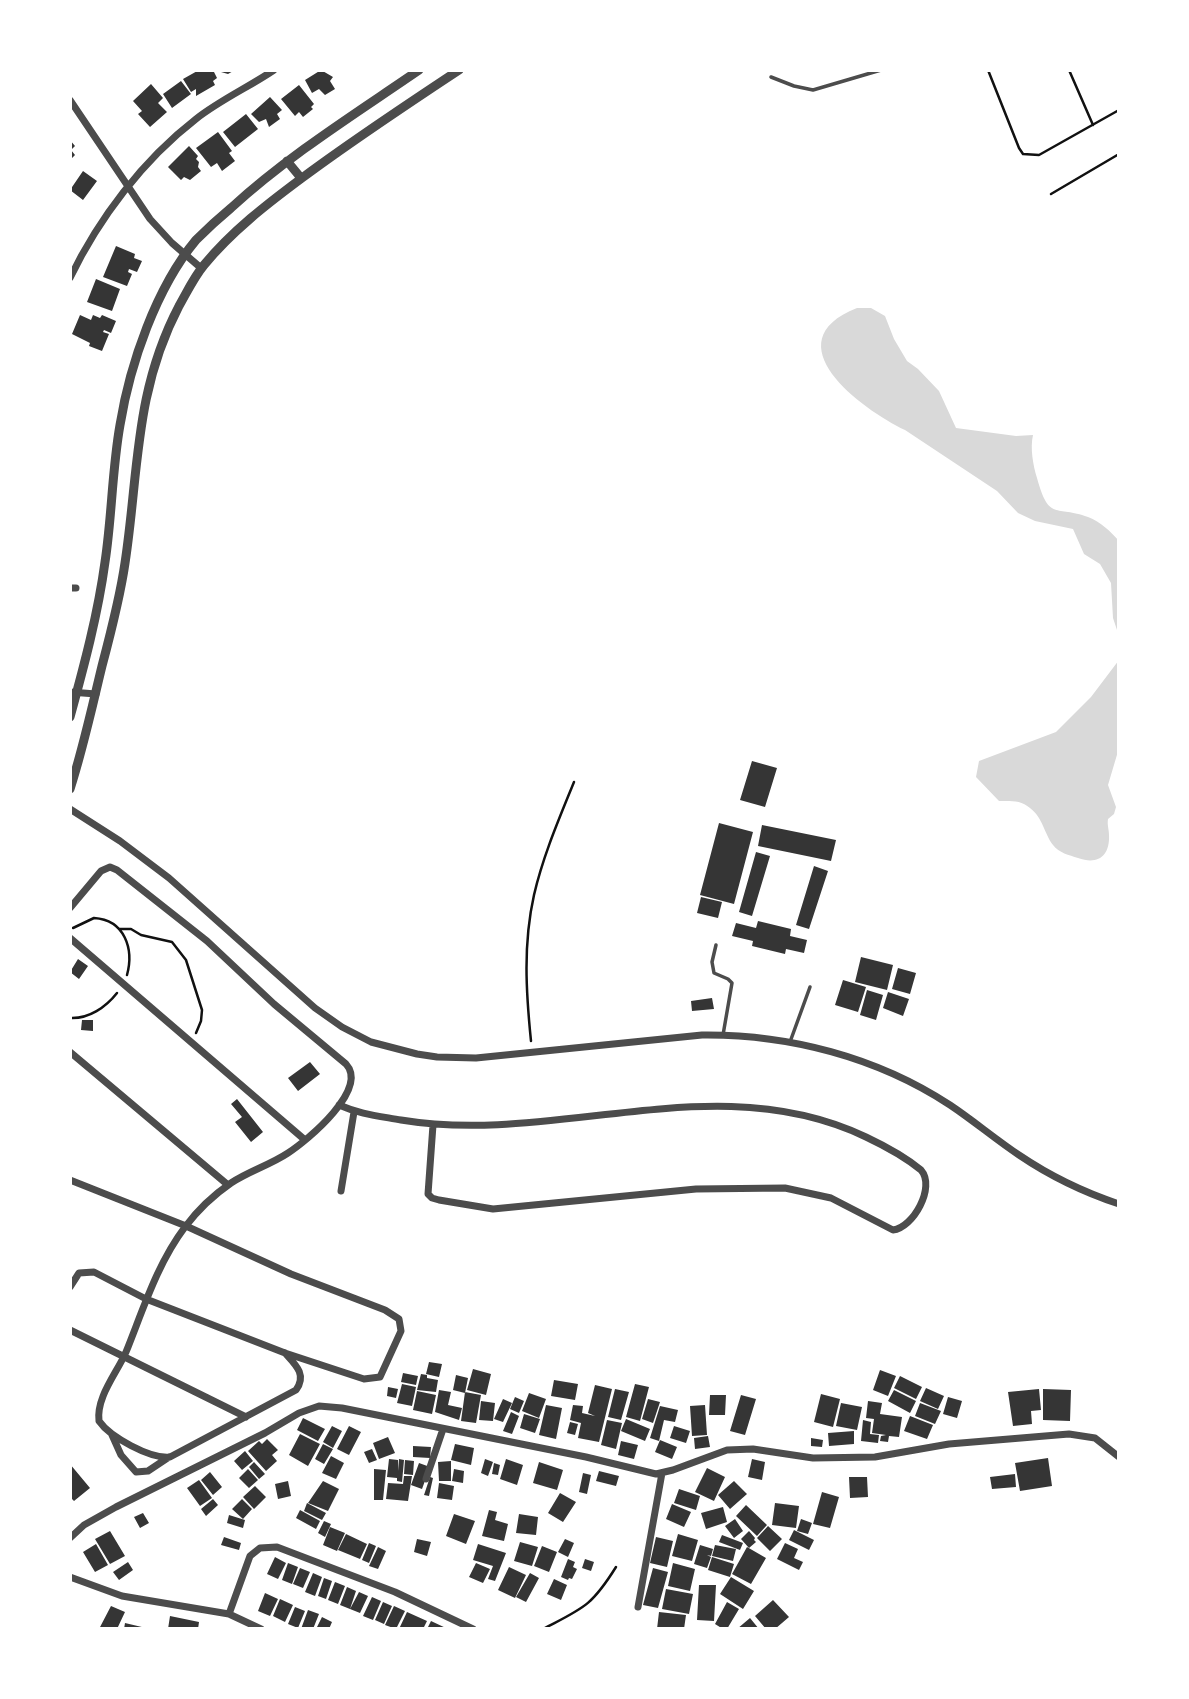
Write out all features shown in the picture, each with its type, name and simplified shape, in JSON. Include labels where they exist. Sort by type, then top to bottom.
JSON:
[{"type":"street","points":[[70,278],[97,230],[128,189],[170,142],[197,118],[274,70]]},
{"type":"street","points":[[70,717],[73,692],[103,576],[120,425],[131,376],[150,320],[185,255],[218,220],[286,161],[419,70]]},
{"type":"street","points":[[70,789],[96,694],[125,565],[137,446],[145,398],[167,331],[201,268],[223,243],[301,178],[344,146],[459,70]]},
{"type":"street","points":[[70,100],[128,189],[161,232],[201,268]]},
{"type":"street","points":[[286,161],[301,178]]},
{"type":"street","points":[[73,692],[96,694]]},
{"type":"street","points":[[70,809],[120,841],[169,878],[304,1000],[329,1019],[381,1046],[438,1057],[476,1058],[662,1038],[723,1035],[790,1042],[856,1059],[927,1091],[1044,1171],[1066,1183],[1119,1204]]},
{"type":"street","points":[[70,908],[101,871],[110,867],[117,870],[207,941],[274,1004],[349,1067],[353,1076],[352,1084],[339,1105],[305,1140],[286,1155],[228,1185],[186,1226],[165,1258],[124,1356],[106,1391],[99,1410],[99,1421],[112,1434],[156,1457],[170,1457]]},
{"type":"street","points":[[70,938],[305,1140]]},
{"type":"street","points":[[70,1052],[228,1185]]},
{"type":"street","points":[[339,1105],[354,1112],[433,1125],[502,1125],[713,1105],[766,1107],[823,1120],[876,1142],[921,1170],[925,1175],[927,1187],[910,1222],[905,1227],[893,1230],[831,1198],[785,1188],[696,1189],[532,1206],[486,1208],[439,1200],[428,1194],[433,1125]]},
{"type":"street","points":[[341,1191],[354,1112]]},
{"type":"street","points":[[70,1180],[186,1226],[291,1274],[385,1310],[398,1319],[401,1331],[384,1371],[376,1379],[364,1379],[285,1353],[146,1299],[87,1271],[79,1273],[70,1287]]},
{"type":"street","points":[[70,1330],[246,1416]]},
{"type":"street","points":[[112,1434],[121,1455],[136,1472],[148,1471],[246,1416],[283,1399],[299,1387],[301,1374],[285,1353]]},
{"type":"street","points":[[70,1538],[93,1520],[299,1413],[319,1406],[342,1408],[586,1457],[641,1471],[662,1473],[727,1450],[753,1448],[813,1458],[875,1457],[949,1444],[1069,1434],[1101,1441],[1119,1457]]},
{"type":"street","points":[[426,1479],[443,1429]]},
{"type":"street","points":[[638,1607],[662,1473]]},
{"type":"street","points":[[229,1614],[250,1556],[260,1548],[277,1547],[396,1592],[473,1629]]},
{"type":"street","points":[[70,1577],[122,1596],[229,1614],[261,1629]]},
{"type":"lane","points":[[771,78],[813,90],[881,70]]},
{"type":"lane","points":[[716,945],[712,962],[714,972],[732,983],[723,1035]]},
{"type":"lane","points":[[790,1042],[810,987]]},
{"type":"path","points":[[988,70],[1023,154],[1039,155],[1119,110]]},
{"type":"path","points":[[1069,70],[1093,125]]},
{"type":"path","points":[[1051,194],[1119,154]]},
{"type":"path","points":[[532,1052],[526,979],[530,921],[544,863],[574,782]]},
{"type":"path","points":[[70,930],[94,918],[109,921],[120,929],[127,940],[130,958],[124,984],[113,998],[88,1016],[70,1018]]},
{"type":"path","points":[[120,929],[131,929],[141,935],[172,942],[186,960],[202,1010],[201,1021],[192,1043]]},
{"type":"path","points":[[544,1629],[589,1603],[599,1593],[615,1567]]},
{"type":"shaded area","points":[[857,308],[871,308],[885,316],[907,361],[939,391],[956,428],[1016,436],[1033,435],[1034,468],[1041,492],[1050,507],[1093,519],[1119,541],[1119,636],[1113,618],[1111,583],[1100,564],[1084,554],[1073,529],[1035,521],[1018,513],[997,491],[867,407],[832,374],[823,356],[822,338],[833,322]]},
{"type":"shaded area","points":[[1119,660],[1119,748],[1108,785],[1116,807],[1114,814],[1108,819],[1109,843],[1105,854],[1096,860],[1085,860],[1058,850],[1038,816],[1027,805],[999,801],[976,777],[979,761],[1056,732],[1091,697]]},
{"type":"building","points":[[199,70],[213,70],[217,78],[213,81],[215,85],[196,96],[196,89],[191,92],[183,79]]},
{"type":"building","points":[[214,70],[235,70],[228,74]]},
{"type":"building","points":[[321,70],[333,77],[330,81],[335,89],[325,95],[319,89],[312,93],[305,80]]},
{"type":"building","points":[[181,81],[191,94],[172,108],[163,94]]},
{"type":"building","points":[[151,84],[163,98],[158,103],[167,112],[150,127],[138,114],[142,111],[133,101]]},
{"type":"building","points":[[299,85],[314,104],[311,107],[313,109],[303,117],[299,112],[295,116],[281,99]]},
{"type":"building","points":[[270,97],[282,110],[277,114],[280,119],[269,127],[266,119],[259,122],[251,114]]},
{"type":"building","points":[[246,114],[258,129],[235,147],[223,132]]},
{"type":"building","points":[[218,132],[232,151],[229,153],[235,161],[222,171],[217,163],[211,167],[196,148]]},
{"type":"building","points":[[70,140],[75,146],[71,150],[75,155],[70,160]]},
{"type":"building","points":[[189,146],[198,156],[196,159],[201,171],[190,180],[184,177],[181,180],[168,167]]},
{"type":"building","points":[[83,171],[97,181],[83,200],[70,190]]},
{"type":"building","points":[[116,246],[135,254],[134,258],[142,261],[137,272],[129,269],[128,272],[132,274],[127,286],[103,277]]},
{"type":"building","points":[[96,279],[120,289],[112,311],[87,302]]},
{"type":"building","points":[[80,315],[91,320],[93,315],[100,318],[102,315],[116,321],[111,333],[104,330],[103,332],[109,334],[102,351],[72,334]]},
{"type":"building","points":[[752,761],[777,768],[765,807],[740,800]]},
{"type":"building","points":[[719,823],[753,832],[734,904],[700,895]]},
{"type":"building","points":[[762,825],[836,840],[831,861],[758,846]]},
{"type":"building","points":[[756,852],[770,856],[752,916],[739,912]]},
{"type":"building","points":[[814,866],[828,871],[809,929],[796,925]]},
{"type":"building","points":[[701,897],[722,902],[718,918],[697,913]]},
{"type":"building","points":[[758,921],[791,929],[790,936],[807,940],[804,953],[786,949],[785,954],[752,946],[753,941],[732,936],[736,923],[756,928]]},
{"type":"building","points":[[861,957],[893,965],[887,990],[855,982]]},
{"type":"building","points":[[78,959],[88,966],[79,979],[70,972]]},
{"type":"building","points":[[898,968],[916,973],[910,994],[892,989]]},
{"type":"building","points":[[843,980],[866,987],[858,1012],[835,1005]]},
{"type":"building","points":[[867,990],[883,995],[876,1020],[860,1015]]},
{"type":"building","points":[[888,992],[909,999],[903,1016],[883,1008]]},
{"type":"building","points":[[712,998],[714,1009],[692,1011],[691,1001]]},
{"type":"building","points":[[82,1020],[93,1020],[93,1031],[81,1030]]},
{"type":"building","points":[[310,1062],[320,1074],[298,1091],[288,1078]]},
{"type":"building","points":[[237,1099],[263,1132],[251,1142],[235,1122],[242,1117],[231,1104]]},
{"type":"building","points":[[429,1362],[442,1364],[439,1377],[426,1374]]},
{"type":"building","points":[[473,1369],[491,1374],[486,1395],[467,1390]]},
{"type":"building","points":[[880,1370],[896,1376],[888,1396],[873,1390]]},
{"type":"building","points":[[403,1373],[418,1376],[416,1385],[401,1382]]},
{"type":"building","points":[[421,1374],[438,1380],[436,1392],[417,1390]]},
{"type":"building","points":[[456,1375],[468,1378],[465,1393],[453,1390]]},
{"type":"building","points":[[900,1376],[922,1387],[916,1399],[894,1388]]},
{"type":"building","points":[[554,1380],[578,1384],[575,1400],[551,1396]]},
{"type":"building","points":[[402,1384],[416,1387],[412,1406],[397,1403]]},
{"type":"building","points":[[635,1384],[649,1387],[640,1421],[626,1417]]},
{"type":"building","points":[[595,1385],[612,1389],[599,1442],[578,1438],[581,1423],[570,1420],[573,1405],[583,1406],[582,1413],[595,1416],[588,1413]]},
{"type":"building","points":[[388,1387],[398,1389],[396,1398],[387,1396]]},
{"type":"building","points":[[926,1388],[944,1396],[938,1409],[920,1401]]},
{"type":"building","points":[[615,1389],[629,1392],[621,1420],[608,1417]]},
{"type":"building","points":[[1039,1389],[1041,1410],[1031,1411],[1032,1424],[1013,1426],[1008,1392]]},
{"type":"building","points":[[1043,1389],[1071,1390],[1070,1421],[1043,1420]]},
{"type":"building","points":[[439,1390],[451,1392],[448,1405],[462,1408],[459,1420],[435,1412]]},
{"type":"building","points":[[894,1390],[916,1401],[910,1413],[888,1401]]},
{"type":"building","points":[[417,1391],[436,1395],[432,1414],[413,1410]]},
{"type":"building","points":[[465,1392],[481,1395],[476,1423],[461,1421]]},
{"type":"building","points":[[529,1393],[546,1399],[539,1418],[522,1411]]},
{"type":"building","points":[[821,1394],[840,1399],[833,1427],[814,1422]]},
{"type":"building","points":[[710,1395],[726,1395],[725,1415],[709,1415]]},
{"type":"building","points":[[741,1395],[756,1399],[745,1435],[730,1431]]},
{"type":"building","points":[[515,1397],[524,1401],[519,1413],[510,1409]]},
{"type":"building","points":[[948,1397],[962,1401],[957,1418],[943,1414]]},
{"type":"building","points":[[503,1399],[512,1403],[503,1422],[494,1419]]},
{"type":"building","points":[[648,1399],[660,1402],[653,1423],[642,1419]]},
{"type":"building","points":[[481,1401],[495,1403],[493,1421],[479,1420]]},
{"type":"building","points":[[868,1401],[882,1403],[880,1414],[902,1417],[899,1437],[889,1436],[888,1442],[880,1441],[881,1436],[886,1435],[872,1433],[874,1419],[866,1418]]},
{"type":"building","points":[[841,1403],[862,1407],[857,1430],[836,1426]]},
{"type":"building","points":[[920,1403],[941,1411],[935,1424],[915,1416]]},
{"type":"building","points":[[546,1405],[562,1408],[556,1439],[539,1435]]},
{"type":"building","points":[[705,1405],[707,1435],[692,1436],[690,1406]]},
{"type":"building","points":[[660,1406],[678,1410],[675,1422],[664,1420],[659,1441],[650,1438]]},
{"type":"building","points":[[511,1412],[519,1416],[512,1434],[503,1431]]},
{"type":"building","points":[[524,1414],[540,1419],[535,1433],[520,1428]]},
{"type":"building","points":[[910,1416],[933,1425],[927,1439],[904,1431]]},
{"type":"building","points":[[303,1418],[325,1429],[318,1441],[297,1430]]},
{"type":"building","points":[[626,1419],[650,1429],[645,1441],[621,1431]]},
{"type":"building","points":[[607,1420],[622,1423],[616,1449],[601,1445]]},
{"type":"building","points":[[863,1420],[871,1422],[870,1434],[879,1435],[878,1443],[861,1441]]},
{"type":"building","points":[[570,1422],[578,1424],[575,1435],[567,1433]]},
{"type":"building","points":[[332,1426],[342,1431],[333,1448],[323,1442]]},
{"type":"building","points":[[349,1426],[361,1432],[349,1455],[337,1449]]},
{"type":"building","points":[[674,1426],[690,1431],[686,1443],[670,1438]]},
{"type":"building","points":[[854,1431],[854,1444],[829,1446],[828,1433]]},
{"type":"building","points":[[300,1434],[320,1444],[308,1466],[289,1455]]},
{"type":"building","points":[[708,1436],[710,1447],[695,1449],[694,1438]]},
{"type":"building","points":[[388,1437],[395,1453],[379,1459],[373,1443]]},
{"type":"building","points":[[811,1438],[823,1440],[822,1447],[811,1446]]},
{"type":"building","points":[[267,1439],[278,1450],[272,1455],[277,1461],[266,1471],[248,1451],[259,1441],[262,1444]]},
{"type":"building","points":[[660,1440],[677,1447],[672,1459],[655,1452]]},
{"type":"building","points":[[621,1441],[638,1445],[634,1459],[618,1455]]},
{"type":"building","points":[[323,1444],[333,1449],[324,1464],[315,1459]]},
{"type":"building","points":[[455,1444],[474,1448],[471,1465],[451,1460]]},
{"type":"building","points":[[413,1446],[431,1447],[430,1458],[413,1457]]},
{"type":"building","points":[[372,1449],[377,1460],[369,1463],[364,1452]]},
{"type":"building","points":[[245,1451],[253,1461],[242,1470],[234,1461]]},
{"type":"building","points":[[331,1456],[344,1463],[336,1479],[322,1473]]},
{"type":"building","points":[[1048,1458],[1052,1486],[1020,1491],[1015,1463]]},
{"type":"building","points":[[389,1459],[398,1460],[398,1471],[399,1459],[404,1460],[402,1482],[397,1481],[397,1478],[387,1477]]},
{"type":"building","points":[[485,1459],[493,1462],[488,1476],[481,1473]]},
{"type":"building","points":[[506,1459],[523,1465],[517,1485],[500,1479]]},
{"type":"building","points":[[752,1459],[765,1462],[762,1480],[748,1477]]},
{"type":"building","points":[[405,1460],[414,1461],[413,1475],[404,1474]]},
{"type":"building","points":[[451,1461],[451,1481],[439,1481],[438,1462]]},
{"type":"building","points":[[254,1462],[265,1474],[259,1479],[249,1467]]},
{"type":"building","points":[[539,1462],[563,1470],[557,1490],[533,1483]]},
{"type":"building","points":[[419,1463],[430,1467],[422,1489],[411,1485]]},
{"type":"building","points":[[494,1463],[500,1465],[498,1475],[492,1474]]},
{"type":"building","points":[[70,1464],[90,1488],[74,1501],[70,1497]]},
{"type":"building","points":[[707,1468],[725,1477],[714,1501],[695,1492]]},
{"type":"building","points":[[248,1469],[258,1480],[249,1488],[239,1478]]},
{"type":"building","points":[[374,1469],[386,1470],[383,1500],[374,1500]]},
{"type":"building","points":[[454,1469],[464,1471],[463,1483],[452,1481]]},
{"type":"building","points":[[599,1471],[619,1476],[616,1486],[596,1481]]},
{"type":"building","points":[[210,1472],[222,1487],[213,1495],[201,1480]]},
{"type":"building","points":[[583,1473],[591,1475],[587,1494],[579,1492]]},
{"type":"building","points":[[1015,1474],[1016,1487],[992,1489],[990,1477]]},
{"type":"building","points":[[404,1476],[412,1476],[408,1501],[386,1499],[388,1483],[403,1484]]},
{"type":"building","points":[[430,1477],[433,1478],[429,1496],[424,1495]]},
{"type":"building","points":[[849,1477],[867,1477],[868,1497],[850,1498]]},
{"type":"building","points":[[199,1480],[212,1498],[200,1506],[187,1488]]},
{"type":"building","points":[[288,1481],[291,1496],[278,1499],[275,1484]]},
{"type":"building","points":[[323,1481],[339,1489],[328,1511],[308,1503]]},
{"type":"building","points":[[734,1481],[747,1494],[730,1509],[718,1495]]},
{"type":"building","points":[[439,1483],[454,1486],[452,1500],[437,1498]]},
{"type":"building","points":[[255,1486],[266,1497],[254,1509],[243,1497]]},
{"type":"building","points":[[679,1489],[700,1496],[696,1510],[674,1503]]},
{"type":"building","points":[[822,1492],[839,1497],[830,1528],[813,1524]]},
{"type":"building","points":[[560,1493],[576,1502],[563,1522],[548,1513]]},
{"type":"building","points":[[213,1499],[218,1505],[206,1516],[201,1509]]},
{"type":"building","points":[[242,1499],[252,1509],[243,1519],[232,1509]]},
{"type":"building","points":[[307,1503],[326,1513],[322,1520],[304,1511]]},
{"type":"building","points":[[775,1503],[799,1506],[796,1528],[772,1525]]},
{"type":"building","points":[[672,1504],[691,1512],[684,1527],[666,1519]]},
{"type":"building","points":[[746,1505],[767,1525],[757,1536],[736,1516]]},
{"type":"building","points":[[723,1507],[727,1522],[706,1529],[701,1513]]},
{"type":"building","points":[[300,1510],[320,1521],[316,1529],[296,1518]]},
{"type":"building","points":[[489,1510],[497,1512],[495,1520],[508,1524],[504,1541],[482,1536]]},
{"type":"building","points":[[143,1513],[149,1523],[140,1528],[134,1517]]},
{"type":"building","points":[[454,1514],[475,1521],[466,1544],[446,1536]]},
{"type":"building","points":[[519,1514],[538,1517],[536,1535],[516,1533]]},
{"type":"building","points":[[229,1515],[245,1520],[243,1528],[227,1523]]},
{"type":"building","points":[[735,1519],[743,1531],[734,1538],[725,1526]]},
{"type":"building","points":[[801,1519],[812,1523],[808,1534],[797,1531]]},
{"type":"building","points":[[324,1521],[331,1524],[325,1537],[318,1533]]},
{"type":"building","points":[[768,1526],[782,1539],[770,1551],[757,1538]]},
{"type":"building","points":[[330,1527],[345,1533],[337,1551],[323,1545]]},
{"type":"building","points":[[794,1530],[814,1540],[809,1550],[789,1540]]},
{"type":"building","points":[[110,1531],[125,1556],[110,1564],[95,1539]]},
{"type":"building","points":[[749,1531],[756,1542],[749,1548],[741,1539]]},
{"type":"building","points":[[346,1534],[367,1544],[360,1559],[338,1550]]},
{"type":"building","points":[[678,1534],[698,1540],[692,1561],[672,1556]]},
{"type":"building","points":[[722,1535],[743,1543],[740,1550],[719,1542]]},
{"type":"building","points":[[224,1537],[241,1543],[239,1550],[221,1545]]},
{"type":"building","points":[[656,1537],[673,1541],[667,1567],[650,1563]]},
{"type":"building","points":[[417,1539],[431,1542],[427,1556],[414,1552]]},
{"type":"building","points":[[565,1539],[574,1543],[568,1557],[558,1552]]},
{"type":"building","points":[[520,1542],[538,1547],[532,1566],[514,1561]]},
{"type":"building","points":[[369,1543],[376,1546],[369,1563],[362,1560]]},
{"type":"building","points":[[785,1543],[798,1549],[794,1558],[803,1562],[799,1570],[777,1559]]},
{"type":"building","points":[[96,1544],[108,1565],[95,1572],[83,1552]]},
{"type":"building","points":[[478,1544],[506,1553],[495,1581],[488,1579],[493,1566],[473,1560]]},
{"type":"building","points":[[700,1545],[713,1549],[711,1556],[707,1555],[711,1557],[707,1568],[694,1564]]},
{"type":"building","points":[[715,1545],[736,1549],[733,1561],[712,1556]]},
{"type":"building","points":[[542,1546],[557,1552],[549,1572],[534,1566]]},
{"type":"building","points":[[378,1547],[386,1551],[378,1569],[369,1566]]},
{"type":"building","points":[[747,1547],[766,1558],[751,1584],[732,1574]]},
{"type":"building","points":[[275,1557],[286,1563],[278,1579],[267,1574]]},
{"type":"building","points":[[712,1557],[734,1564],[730,1577],[708,1570]]},
{"type":"building","points":[[568,1559],[575,1562],[573,1567],[577,1569],[572,1579],[568,1580],[561,1577]]},
{"type":"building","points":[[585,1559],[594,1562],[591,1571],[582,1568]]},
{"type":"building","points":[[128,1562],[133,1570],[119,1580],[113,1572]]},
{"type":"building","points":[[288,1563],[298,1567],[292,1584],[282,1580]]},
{"type":"building","points":[[476,1563],[490,1569],[483,1583],[469,1577]]},
{"type":"building","points":[[673,1563],[695,1569],[690,1591],[668,1586]]},
{"type":"building","points":[[509,1567],[526,1575],[515,1598],[498,1590]]},
{"type":"building","points":[[300,1568],[310,1572],[303,1588],[293,1584]]},
{"type":"building","points":[[653,1568],[668,1572],[658,1608],[643,1605]]},
{"type":"building","points":[[313,1573],[322,1577],[315,1596],[305,1592]]},
{"type":"building","points":[[530,1573],[539,1578],[526,1602],[516,1597]]},
{"type":"building","points":[[731,1577],[754,1591],[743,1609],[720,1594]]},
{"type":"building","points":[[324,1578],[332,1581],[326,1599],[318,1596]]},
{"type":"building","points":[[554,1579],[567,1585],[561,1600],[547,1594]]},
{"type":"building","points":[[335,1582],[345,1586],[338,1604],[328,1600]]},
{"type":"building","points":[[699,1585],[716,1585],[714,1621],[697,1620]]},
{"type":"building","points":[[347,1587],[356,1591],[350,1609],[340,1605]]},
{"type":"building","points":[[666,1589],[693,1594],[689,1614],[662,1609]]},
{"type":"building","points":[[359,1592],[368,1596],[360,1613],[350,1609]]},
{"type":"building","points":[[265,1593],[278,1599],[270,1616],[258,1611]]},
{"type":"building","points":[[372,1597],[381,1601],[373,1620],[363,1616]]},
{"type":"building","points":[[280,1599],[293,1605],[285,1622],[273,1616]]},
{"type":"building","points":[[773,1600],[789,1617],[775,1629],[766,1629],[755,1616]]},
{"type":"building","points":[[383,1602],[392,1606],[384,1624],[375,1620]]},
{"type":"building","points":[[727,1602],[739,1609],[727,1629],[723,1629],[715,1624]]},
{"type":"building","points":[[111,1606],[125,1612],[117,1629],[99,1629]]},
{"type":"building","points":[[394,1606],[405,1611],[396,1629],[385,1625]]},
{"type":"building","points":[[295,1607],[305,1611],[298,1628],[288,1624]]},
{"type":"building","points":[[308,1610],[319,1614],[313,1629],[301,1629]]},
{"type":"building","points":[[407,1612],[427,1621],[423,1629],[399,1629]]},
{"type":"building","points":[[659,1612],[686,1615],[684,1629],[657,1629]]},
{"type":"building","points":[[170,1616],[199,1622],[198,1629],[168,1629]]},
{"type":"building","points":[[322,1617],[332,1622],[329,1629],[316,1629]]},
{"type":"building","points":[[750,1618],[759,1629],[737,1629]]},
{"type":"building","points":[[431,1621],[448,1629],[427,1629]]},
{"type":"building","points":[[125,1623],[146,1628],[146,1629],[124,1629]]}]
